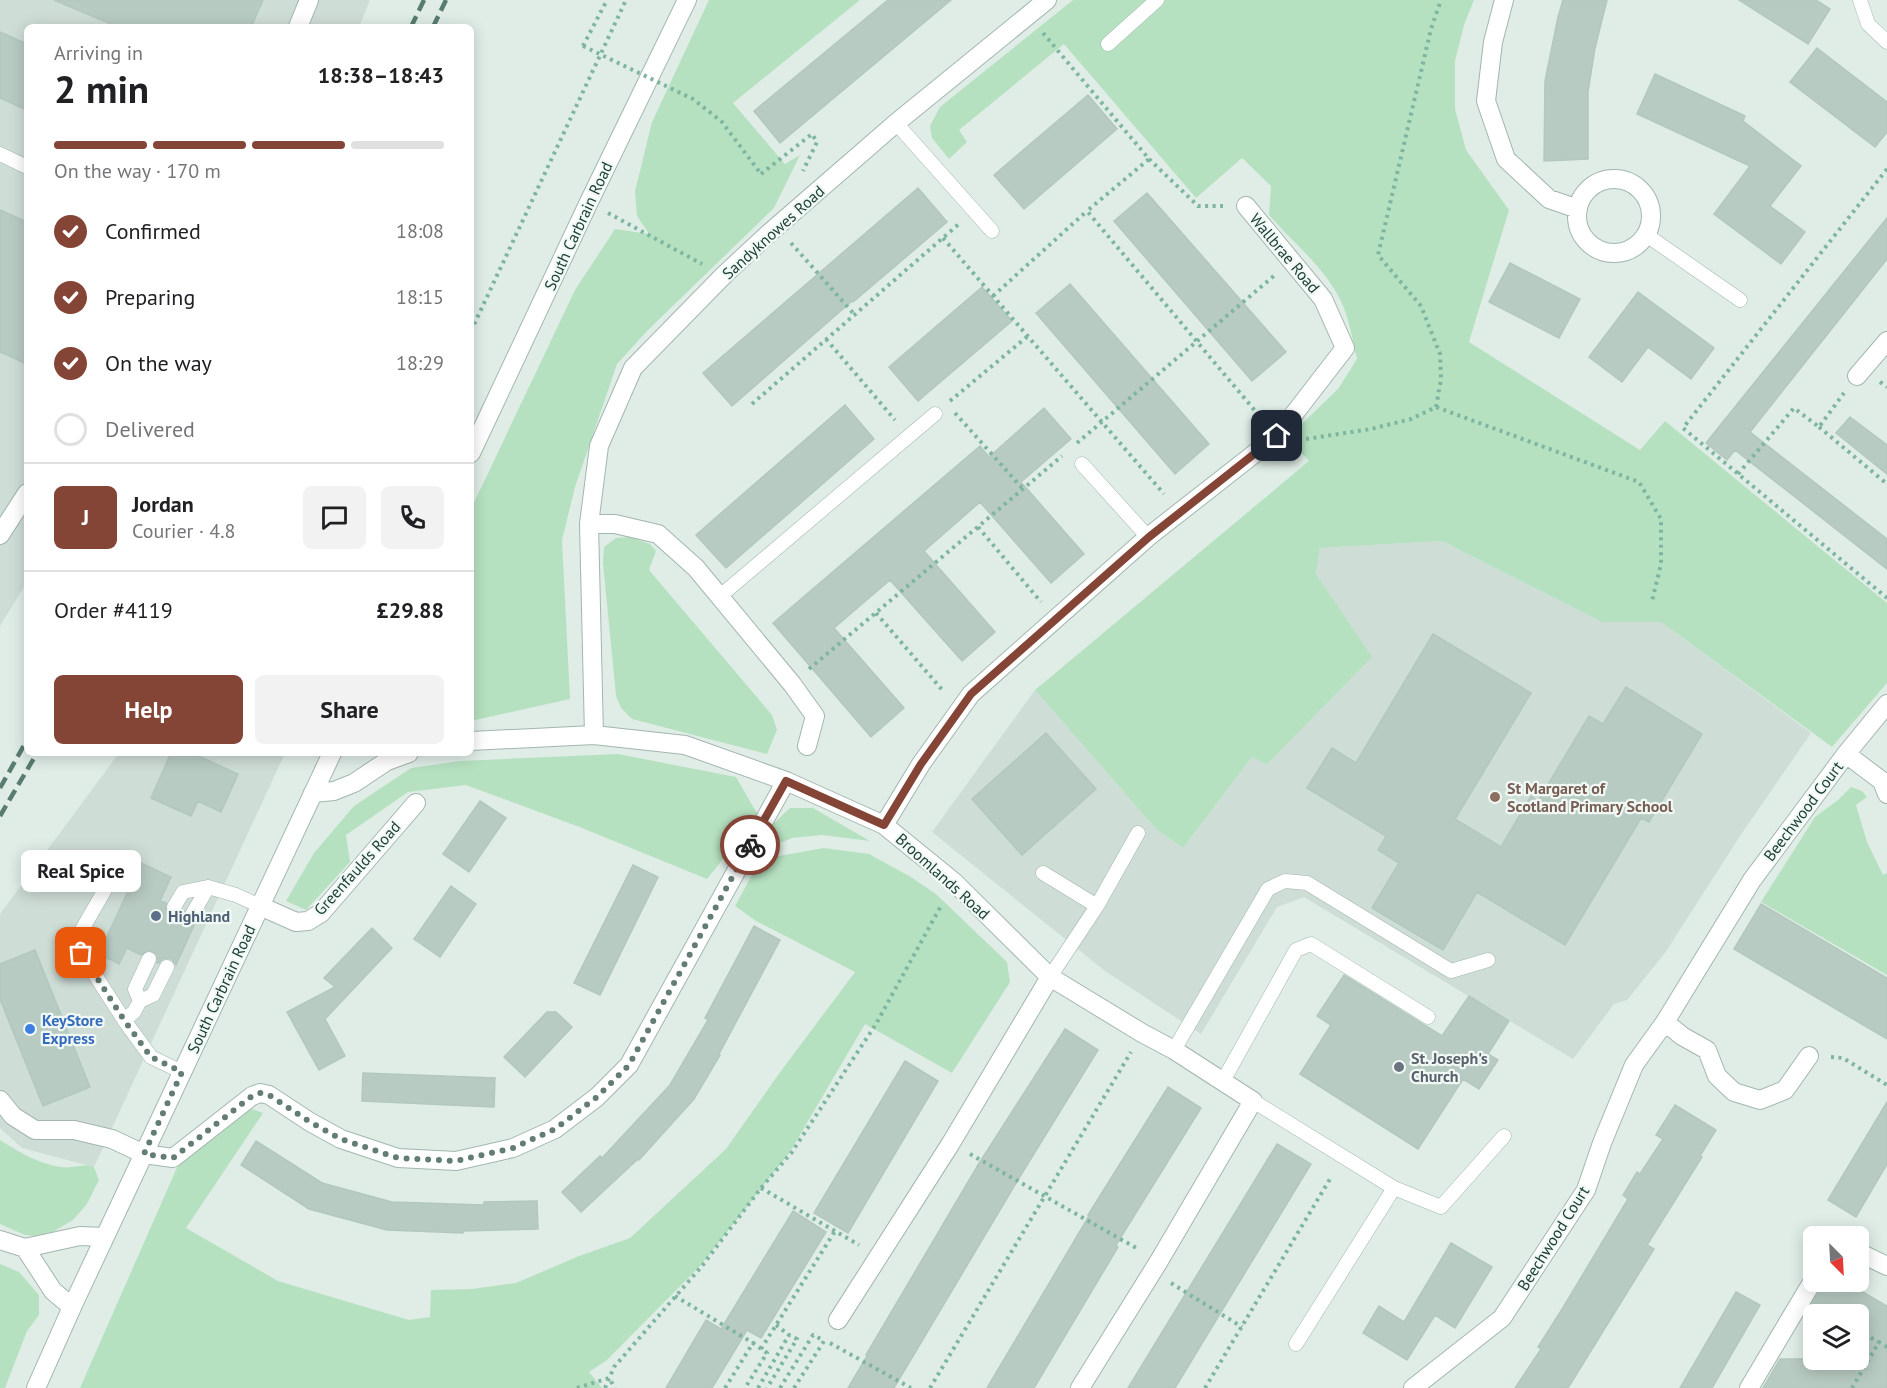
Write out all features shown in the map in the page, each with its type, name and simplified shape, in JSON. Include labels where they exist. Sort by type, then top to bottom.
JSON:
[{"type":"street","points":[[299,24],[309,0]]},
{"type":"street","name":"South Carbrain Road","points":[[474,447],[687,0]]},
{"type":"street","name":"Sandyknowes Road","points":[[594,735],[589,524],[599,446],[633,368],[724,275],[777,226],[896,123],[1047,0]]},
{"type":"street","points":[[1504,0],[1493,42],[1486,102],[1506,159],[1549,199],[1578,209]]},
{"type":"street","points":[[1606,180],[1624,180],[1635,186],[1649,205],[1651,217],[1645,234],[1633,248],[1621,252],[1598,249],[1588,242],[1577,220],[1582,197],[1590,188],[1606,180]]},
{"type":"street","name":"Wallbrae Road","points":[[884,825],[921,764],[971,694],[1149,537],[1277,436],[1345,348],[1323,299],[1246,206]]},
{"type":"street","points":[[1857,376],[1887,340]]},
{"type":"street","points":[[0,535],[24,499]]},
{"type":"street","points":[[589,524],[615,524],[658,534],[696,568],[792,684],[815,716],[807,746]]},
{"type":"street","name":"Beechwood Court","points":[[1413,1388],[1502,1318],[1586,1190],[1602,1143],[1634,1065],[1665,1022],[1752,880],[1846,754],[1887,704]]},
{"type":"street","name":"Broomlands Road","points":[[474,741],[594,735],[685,745],[786,781],[884,825],[954,882],[1050,977],[1174,1050],[1253,1101]]},
{"type":"street","name":"Beechwood Court","points":[[1846,754],[1882,781],[1887,794]]},
{"type":"street","name":"South Carbrain Road","points":[[36,1388],[104,1237],[331,756]]},
{"type":"street","points":[[313,793],[334,791],[354,783],[387,761],[401,756]]},
{"type":"street","points":[[0,1100],[13,1116],[35,1130],[74,1130],[112,1139],[144,1154],[173,1158],[252,1096],[260,1093],[269,1095],[341,1139],[398,1158],[456,1161],[513,1148],[555,1129],[597,1097],[629,1065],[786,781]]},
{"type":"street","name":"Greenfaulds Road","points":[[260,906],[296,922],[308,921],[321,913],[416,803]]},
{"type":"street","points":[[837,1320],[951,1143],[1050,977]]},
{"type":"street","points":[[1665,1022],[1682,1036],[1707,1050],[1718,1076],[1734,1092],[1760,1100],[1785,1090],[1809,1056]]},
{"type":"street","points":[[1080,1388],[1156,1267],[1253,1101]]},
{"type":"street","points":[[0,1240],[25,1248],[80,1236],[104,1237]]},
{"type":"street","points":[[25,1248],[53,1291],[72,1307]]},
{"type":"street","points":[[1869,1257],[1887,1266]]},
{"type":"street","points":[[1749,1388],[1806,1292]]},
{"type":"lane","points":[[1108,44],[1157,0]]},
{"type":"lane","points":[[1860,0],[1868,24],[1887,42]]},
{"type":"lane","points":[[896,123],[992,231]]},
{"type":"lane","points":[[0,154],[24,166]]},
{"type":"lane","points":[[1645,234],[1740,300]]},
{"type":"lane","points":[[719,597],[935,414]]},
{"type":"lane","points":[[1082,464],[1149,537]]},
{"type":"lane","points":[[1050,977],[1097,906],[1138,833]]},
{"type":"lane","points":[[1043,873],[1097,906]]},
{"type":"lane","points":[[114,874],[80,933],[81,953],[151,1057],[182,1072]]},
{"type":"lane","points":[[1174,1050],[1268,889],[1285,881],[1307,883],[1451,971],[1488,960]]},
{"type":"lane","points":[[192,915],[208,886]]},
{"type":"lane","points":[[174,907],[183,892],[208,886],[260,906]]},
{"type":"lane","points":[[1223,1081],[1296,950],[1311,944],[1428,1017]]},
{"type":"lane","points":[[140,1001],[135,989],[149,958]]},
{"type":"lane","points":[[124,1020],[134,1012],[140,1001],[153,995],[167,967]]},
{"type":"lane","points":[[1253,1101],[1394,1188],[1441,1207],[1504,1136]]},
{"type":"lane","points":[[1296,1344],[1394,1188]]},
{"type":"path","points":[[607,0],[583,46],[693,99],[722,122],[761,174],[812,134],[817,142],[796,185],[808,199]]},
{"type":"path","points":[[474,325],[626,0]]},
{"type":"path","points":[[1436,407],[1441,379],[1440,354],[1422,306],[1378,255],[1431,29],[1441,0]]},
{"type":"path","points":[[1029,16],[1149,159],[1198,206],[1246,206]]},
{"type":"path","points":[[993,296],[1087,211],[1149,159]]},
{"type":"path","points":[[1887,169],[1683,428],[1887,598]]},
{"type":"path","points":[[588,204],[687,256]]},
{"type":"path","points":[[752,404],[974,211]]},
{"type":"path","points":[[1087,211],[1288,450],[1307,438],[1371,429],[1411,419],[1436,407],[1639,482],[1661,519],[1661,564],[1652,601]]},
{"type":"path","points":[[777,226],[854,314]]},
{"type":"path","points":[[943,238],[1180,512]]},
{"type":"path","points":[[792,684],[1292,261]]},
{"type":"path","points":[[935,414],[1028,336]]},
{"type":"path","points":[[826,339],[909,436]]},
{"type":"path","points":[[1818,427],[1857,376]]},
{"type":"path","points":[[947,404],[1023,489]]},
{"type":"path","points":[[1738,474],[1794,408],[1887,484]]},
{"type":"path","points":[[978,527],[1055,619]]},
{"type":"path","points":[[876,613],[959,710]]},
{"type":"path","points":[[605,1388],[614,1367],[702,1266],[761,1188],[792,1152],[876,1024],[954,882]]},
{"type":"path","points":[[930,1388],[1142,1033]]},
{"type":"path","points":[[1809,1056],[1843,1058],[1887,1086]]},
{"type":"path","points":[[951,1143],[1044,1197],[1156,1267],[1242,1327]]},
{"type":"path","points":[[1205,1388],[1330,1179]]},
{"type":"path","points":[[761,1188],[879,1256]]},
{"type":"path","points":[[761,1349],[835,1231]]},
{"type":"path","points":[[675,1296],[768,1353],[745,1388]]},
{"type":"path","points":[[776,1325],[807,1344]]},
{"type":"path","points":[[758,1388],[789,1335]]},
{"type":"path","points":[[780,1388],[813,1335],[911,1388]]},
{"type":"path","points":[[1869,1336],[1887,1347]]},
{"type":"path","points":[[767,1388],[798,1340]]},
{"type":"path","points":[[794,1388],[825,1341]]},
{"type":"path","points":[[1852,1388],[1879,1342]]},
{"type":"path","points":[[725,1388],[753,1343]]},
{"type":"path","points":[[577,1388],[609,1378]]},
{"type":"path","points":[[609,1378],[615,1388]]},
{"type":"shaded area","points":[[0,0],[370,0],[360,24],[24,24],[24,587],[0,626]]},
{"type":"shaded area","name":"St Margaret of Scotland Primary School","points":[[1442,541],[1602,622],[1661,622],[1811,733],[1740,836],[1665,953],[1627,1000],[1614,1004],[1573,1059],[1304,897],[1277,907],[1201,1034],[1105,971],[932,832],[1035,690],[1156,829],[1183,848],[1252,757],[1371,657],[1316,574],[1320,548]]},
{"type":"shaded area","points":[[117,756],[284,756],[94,1167],[22,1148],[0,1128],[0,914]]},
{"type":"green space","points":[[709,0],[860,0],[733,103],[785,164],[800,155],[774,208],[647,331],[617,364],[575,487],[562,540],[570,699],[474,720],[474,503],[575,290],[615,229],[649,234],[637,216],[635,191],[652,122]]},
{"type":"green space","points":[[1073,0],[1474,0],[1464,25],[1455,61],[1455,109],[1466,150],[1509,210],[1469,342],[1640,450],[1665,421],[1887,603],[1887,683],[1832,747],[1661,622],[1602,622],[1442,541],[1320,548],[1316,574],[1372,657],[1267,764],[1252,757],[1183,848],[1156,829],[1035,690],[1309,461],[1287,438],[1338,389],[1357,359],[1347,316],[1336,292],[1313,261],[1269,215],[1271,186],[1242,158],[1196,198],[1064,44],[959,130],[967,142],[949,159],[932,138],[930,126],[940,107]]},
{"type":"green space","points":[[630,537],[650,544],[656,551],[649,570],[772,715],[777,730],[767,754],[632,719],[621,708],[616,696],[603,563],[604,547],[616,538]]},
{"type":"green space","points":[[618,754],[736,777],[758,815],[707,879],[582,828],[466,785],[408,792],[346,835],[350,862],[306,910],[286,901],[314,853],[354,806],[411,768],[460,761]]},
{"type":"green space","points":[[1851,787],[1862,791],[1867,797],[1856,805],[1867,842],[1883,875],[1887,873],[1887,975],[1761,902],[1815,817]]},
{"type":"green space","points":[[790,808],[813,808],[870,841],[822,835],[792,838],[756,853],[770,827]]},
{"type":"green space","points":[[824,848],[869,854],[936,894],[1007,962],[1010,982],[952,1073],[865,1024],[790,1152],[701,1265],[607,1360],[589,1372],[602,1388],[80,1388],[179,1163],[236,1118],[252,1109],[263,1113],[186,1228],[278,1281],[409,1320],[430,1317],[431,1290],[472,1289],[516,1283],[579,1256],[630,1238],[726,1149],[855,972],[756,921],[735,906],[752,875],[773,857]]},
{"type":"green space","points":[[0,1140],[45,1163],[66,1167],[94,1167],[99,1180],[87,1204],[73,1220],[44,1237],[25,1235],[0,1224]]},
{"type":"green space","points":[[0,1264],[19,1272],[39,1295],[39,1315],[27,1331],[5,1388],[0,1388]]},
{"type":"building","points":[[54,0],[263,0],[252,24],[111,24]]},
{"type":"building","points":[[888,0],[951,0],[780,143],[754,111]]},
{"type":"building","points":[[1563,0],[1607,0],[1595,48],[1588,92],[1588,159],[1544,161],[1545,81]]},
{"type":"building","points":[[1739,0],[1816,0],[1830,9],[1808,44]]},
{"type":"building","points":[[0,32],[24,43],[24,109],[0,98]]},
{"type":"building","points":[[1817,48],[1887,102],[1887,132],[1875,147],[1790,82]]},
{"type":"building","points":[[1655,74],[1745,116],[1743,121],[1801,166],[1770,206],[1805,232],[1781,264],[1714,214],[1750,166],[1637,114]]},
{"type":"building","points":[[1088,95],[1117,129],[1024,209],[994,175]]},
{"type":"building","points":[[918,188],[947,222],[732,406],[703,373]]},
{"type":"building","points":[[1147,193],[1286,352],[1252,381],[1114,221]]},
{"type":"building","points":[[0,210],[24,221],[24,363],[0,352]]},
{"type":"building","points":[[1887,218],[1887,259],[1750,432],[1887,539],[1887,569],[1735,450],[1727,460],[1706,443]]},
{"type":"building","points":[[1510,263],[1580,299],[1559,338],[1489,302]]},
{"type":"building","points":[[1070,284],[1209,444],[1175,474],[1036,313]]},
{"type":"building","points":[[982,287],[1012,321],[918,401],[889,367]]},
{"type":"building","points":[[1638,292],[1714,348],[1691,379],[1648,347],[1622,382],[1589,357]]},
{"type":"building","points":[[845,405],[874,439],[726,568],[696,535]]},
{"type":"building","points":[[1044,408],[1071,439],[1021,482],[1084,554],[1051,583],[980,502],[924,551],[995,632],[962,661],[890,580],[834,628],[904,708],[871,737],[773,623],[980,446],[989,457]]},
{"type":"building","points":[[1850,417],[1887,445],[1887,474],[1836,433]]},
{"type":"building","points":[[1433,634],[1531,693],[1455,819],[1501,847],[1531,796],[1538,801],[1589,716],[1603,724],[1626,687],[1702,734],[1649,822],[1641,818],[1565,945],[1477,892],[1443,950],[1372,908],[1399,863],[1378,850],[1386,836],[1307,788],[1332,748],[1356,763]]},
{"type":"building","points":[[1046,733],[1096,789],[1022,855],[972,799]]},
{"type":"building","points":[[170,756],[199,756],[238,774],[221,812],[198,801],[191,816],[151,798]]},
{"type":"building","points":[[480,801],[506,818],[469,872],[443,854]]},
{"type":"building","name":"Highland","points":[[141,863],[171,877],[160,901],[166,903],[166,912],[174,916],[184,911],[185,920],[188,923],[195,923],[176,965],[172,959],[167,958],[157,963],[157,954],[149,950],[141,955],[127,948],[119,964],[99,954]]},
{"type":"building","points":[[633,865],[658,877],[600,995],[574,983]]},
{"type":"building","points":[[451,886],[476,904],[440,957],[414,939]]},
{"type":"building","points":[[1761,904],[1887,978],[1887,1039],[1734,949]]},
{"type":"building","points":[[754,926],[780,940],[720,1055],[694,1099],[639,1160],[581,1212],[562,1192],[600,1156],[602,1158],[670,1085],[708,1020],[705,1018]]},
{"type":"building","points":[[372,928],[392,948],[325,1019],[345,1056],[319,1070],[287,1012],[335,987],[324,978]]},
{"type":"building","points":[[35,950],[90,1087],[43,1106],[0,999],[0,964]]},
{"type":"building","name":"St. Joseph's Church","points":[[1344,975],[1442,1036],[1469,996],[1509,1021],[1488,1054],[1498,1060],[1479,1089],[1463,1079],[1418,1149],[1300,1074],[1331,1025],[1317,1016]]},
{"type":"building","points":[[547,1012],[556,1012],[572,1027],[525,1077],[504,1057]]},
{"type":"building","points":[[1065,1029],[1098,1050],[894,1388],[848,1388],[978,1165]]},
{"type":"building","points":[[905,1061],[938,1081],[848,1233],[814,1213]]},
{"type":"building","points":[[363,1073],[495,1078],[494,1107],[362,1101]]},
{"type":"building","points":[[1168,1087],[1201,1108],[1116,1245],[1118,1247],[1034,1388],[987,1388],[1088,1215]]},
{"type":"building","points":[[1887,1102],[1887,1164],[1856,1217],[1828,1200]]},
{"type":"building","points":[[1675,1105],[1716,1130],[1700,1156],[1702,1157],[1647,1245],[1654,1249],[1568,1388],[1515,1388],[1541,1349],[1538,1347],[1628,1199],[1623,1195],[1637,1172],[1640,1174],[1663,1139],[1656,1135]]},
{"type":"building","points":[[256,1141],[322,1183],[392,1202],[484,1205],[484,1202],[537,1201],[538,1229],[463,1231],[463,1233],[387,1230],[309,1209],[241,1165]]},
{"type":"building","points":[[1277,1144],[1311,1164],[1175,1388],[1128,1388]]},
{"type":"building","points":[[793,1211],[826,1232],[761,1338],[747,1330],[712,1388],[666,1388],[706,1320],[721,1329]]},
{"type":"building","points":[[1451,1243],[1492,1267],[1455,1328],[1435,1315],[1407,1360],[1363,1333],[1379,1306],[1404,1322]]},
{"type":"building","points":[[1736,1292],[1760,1305],[1712,1388],[1680,1388]]},
{"type":"building","points":[[1819,1292],[1863,1292],[1887,1306],[1887,1388],[1763,1388],[1780,1359],[1803,1359],[1803,1370],[1869,1370],[1869,1304],[1812,1304]]},
{"type":"railway","points":[[412,24],[424,0]]},
{"type":"railway","points":[[434,24],[446,0]]},
{"type":"railway","points":[[0,788],[24,745]]},
{"type":"railway","points":[[0,816],[35,756]]},
{"type":"way so far","points":[[81,953],[151,1057],[182,1072],[144,1154],[173,1158],[252,1096],[260,1093],[269,1095],[341,1139],[398,1158],[456,1161],[513,1148],[555,1129],[597,1097],[629,1065],[750,845]]},
{"type":"place","name":"St Margaret of Scotland Primary School","points":[[1495,797]]},
{"type":"place","name":"Highland","points":[[156,916]]},
{"type":"place","name":"Real Spice","points":[[81,953]]},
{"type":"place","name":"KeyStore Express","points":[[30,1029]]},
{"type":"place","name":"St. Joseph's Church","points":[[1399,1067]]},
{"type":"route","points":[[750,845],[786,781],[884,825],[921,764],[971,694],[1149,537],[1277,436]]}]
